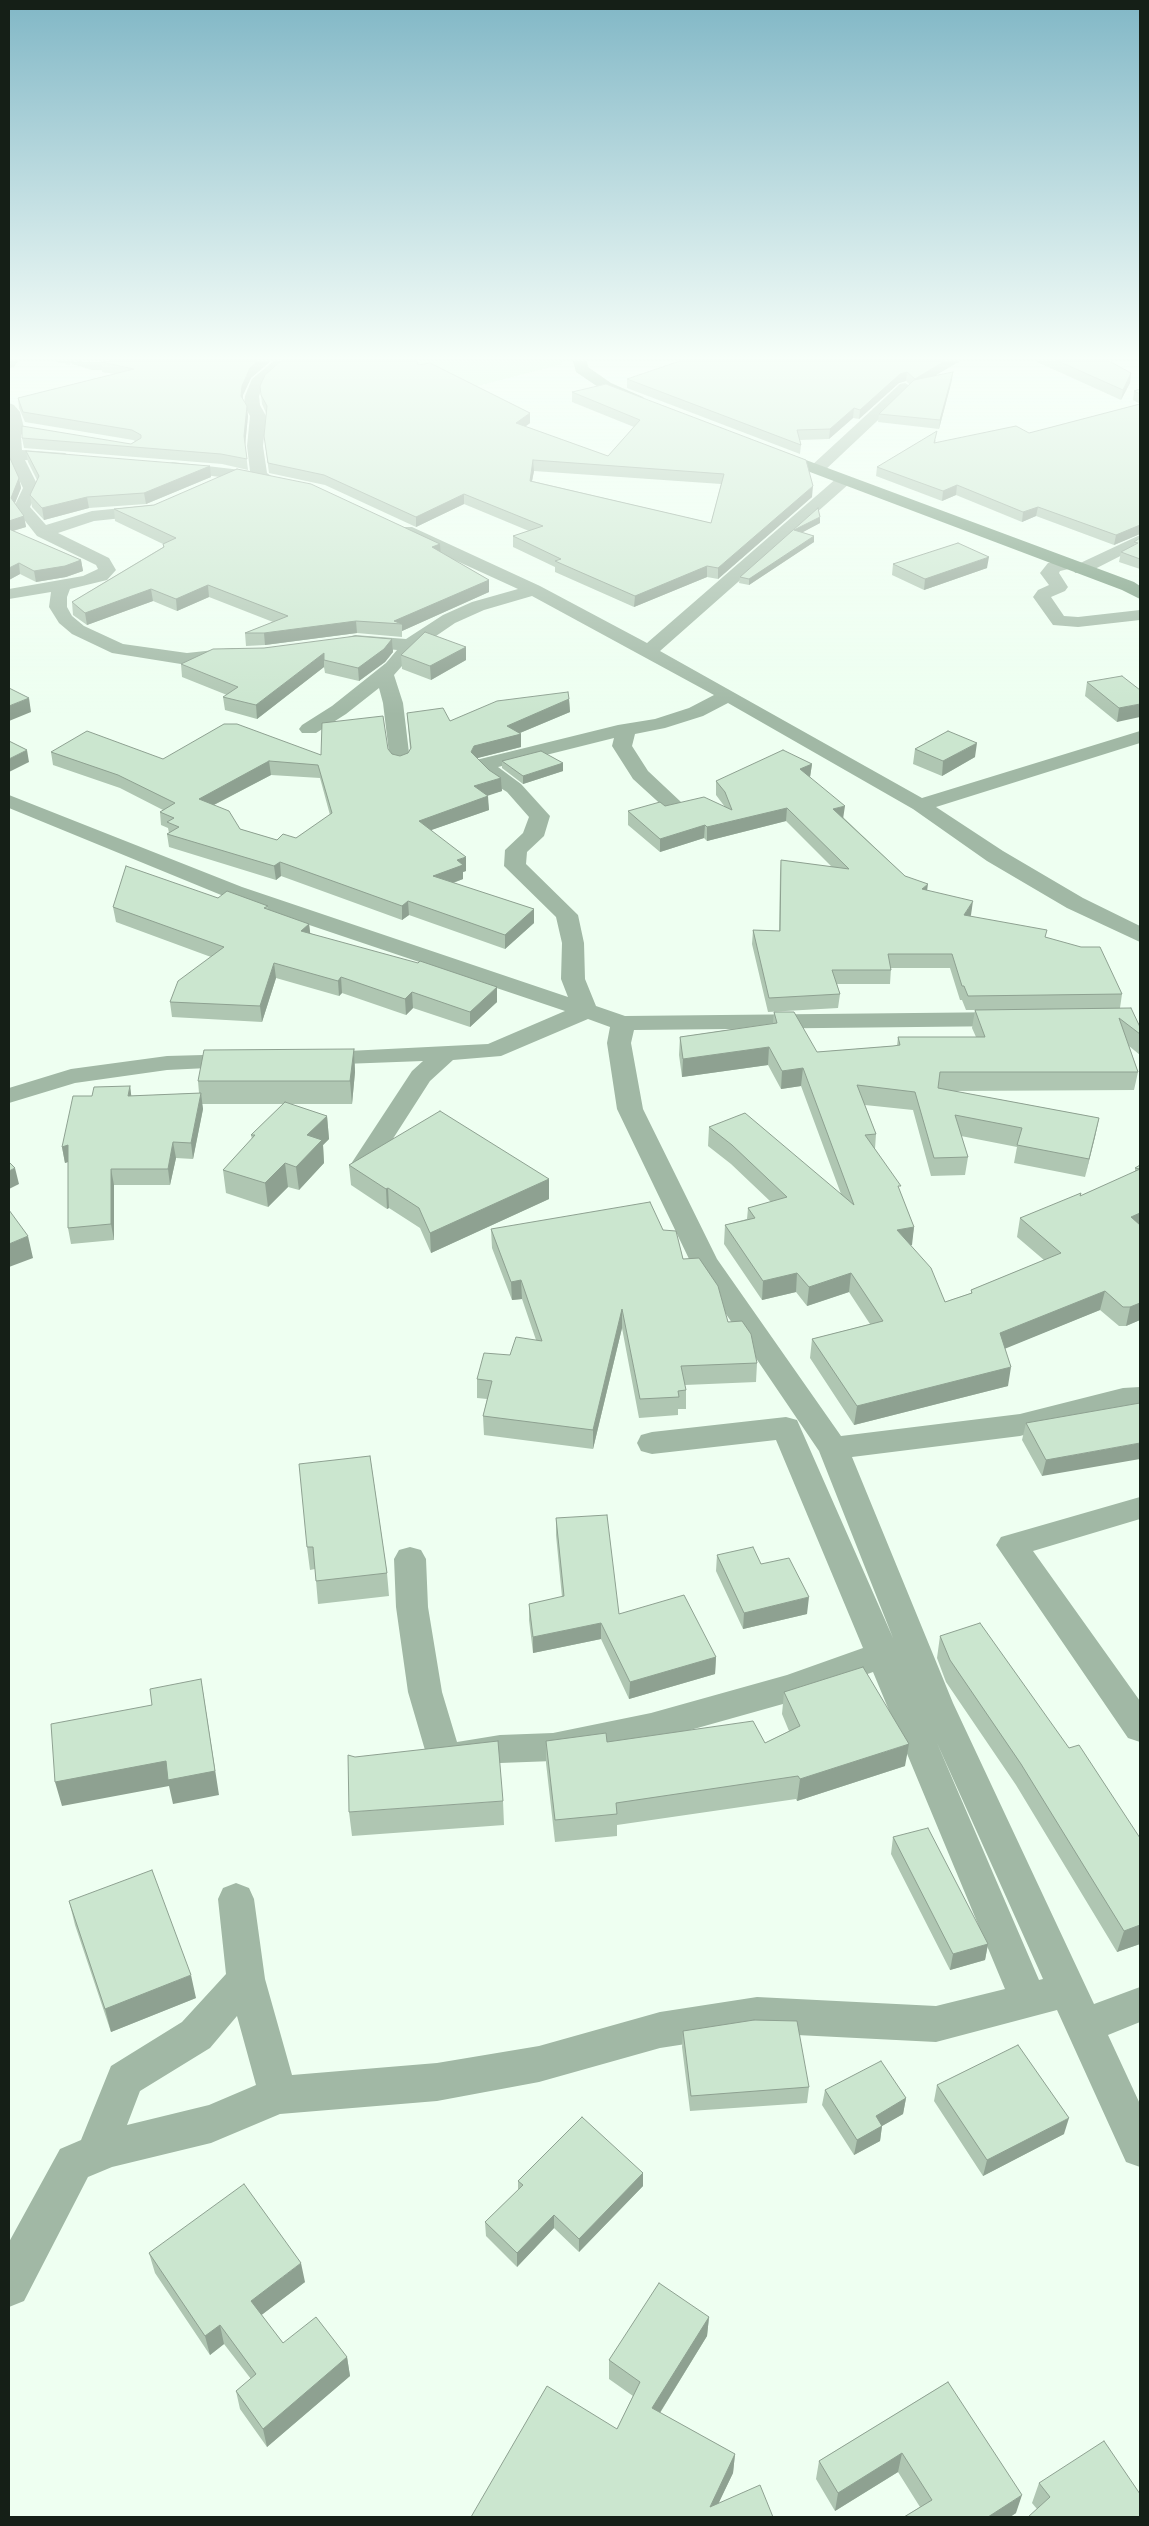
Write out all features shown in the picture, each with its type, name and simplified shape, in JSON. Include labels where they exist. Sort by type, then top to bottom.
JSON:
[{"type":"street","points":[[9,594],[87,581],[101,576],[107,570],[103,562],[43,532],[22,507],[31,488],[26,479]]},
{"type":"street","points":[[268,479],[284,482]]},
{"type":"street","points":[[841,479],[904,500],[1136,588]]},
{"type":"street","points":[[648,652],[844,480]]},
{"type":"street","points":[[43,532],[92,516],[149,511],[171,503]]},
{"type":"street","points":[[388,522],[534,590],[728,695],[920,805],[995,856],[1067,898],[1140,935]]},
{"type":"street","points":[[1140,540],[1074,566],[1054,567],[1049,573],[1057,580],[1058,587],[1044,594],[1042,598],[1059,620],[1078,622],[1140,615]]},
{"type":"street","points":[[63,586],[58,597],[58,607],[65,619],[78,630],[119,649],[187,658],[214,654],[248,654]]},
{"type":"street","points":[[309,729],[339,710],[393,667],[410,646],[449,619],[478,606],[534,590]]},
{"type":"street","points":[[341,642],[357,641],[410,646]]},
{"type":"street","points":[[384,673],[393,703],[400,761]]},
{"type":"street","points":[[586,1011],[572,979],[573,943],[567,915],[516,866],[516,850],[533,836],[540,816],[514,788],[498,778],[483,764],[658,724],[688,714],[728,695]]},
{"type":"street","points":[[626,730],[622,746],[640,775],[674,806]]},
{"type":"street","points":[[920,805],[1140,737]]},
{"type":"street","points":[[12,806],[234,892],[623,1022],[1029,1018]]},
{"type":"street","points":[[296,1059],[444,1055],[492,1051],[586,1011]]},
{"type":"street","points":[[623,1022],[619,1043],[630,1109],[700,1252],[833,1448],[898,1650],[1029,2000]]},
{"type":"street","points":[[362,1167],[421,1076],[444,1055]]},
{"type":"street","points":[[9,1096],[72,1076],[167,1063],[256,1060]]},
{"type":"street","points":[[833,1448],[1020,1424],[1124,1398],[1140,1397]]},
{"type":"street","points":[[652,1443],[786,1428],[898,1650],[936,1703],[1140,2148]]},
{"type":"street","points":[[1140,1508],[1012,1545],[1140,1728]]},
{"type":"street","points":[[410,1559],[412,1607],[425,1692],[429,1759],[500,1749],[554,1747],[651,1727],[790,1688],[898,1650]]},
{"type":"street","points":[[236,1898],[246,1980],[278,2095]]},
{"type":"street","points":[[95,2155],[125,2079],[196,2035],[246,1980]]},
{"type":"street","points":[[9,2286],[41,2222],[74,2163],[110,2148],[211,2124],[278,2095],[437,2082],[539,2064],[660,2030],[757,2015],[936,2024],[1068,1990]]},
{"type":"street","points":[[1084,2026],[1140,2004]]},
{"type":"building","points":[[9,479],[19,479],[11,498],[24,516],[9,521]]},
{"type":"building","points":[[38,479],[179,479],[144,493],[87,497],[42,508],[30,495]]},
{"type":"building","points":[[214,479],[286,479],[311,484],[440,544],[432,547],[489,580],[394,621],[402,624],[356,621],[264,633],[245,633],[288,616],[208,585],[176,599],[151,589],[85,613],[72,602],[164,547],[163,544],[176,538],[114,509],[154,505]]},
{"type":"building","points":[[332,479],[530,479],[530,481],[711,523],[723,479],[811,479],[813,486],[718,568],[707,566],[635,596],[555,561],[561,559],[513,536],[543,526],[464,494],[416,517]]},
{"type":"building","points":[[910,479],[1140,479],[1140,525],[1116,535],[1038,507],[1023,512],[957,485],[943,491]]},
{"type":"building","points":[[818,508],[820,517],[794,530],[814,536],[749,579],[740,577]]},
{"type":"building","points":[[9,529],[81,560],[65,566],[34,571],[19,563],[9,568]]},
{"type":"building","points":[[1140,538],[1140,559],[1121,552],[1138,543],[1134,542]]},
{"type":"building","points":[[958,543],[989,557],[925,579],[893,564]]},
{"type":"building","points":[[425,632],[466,647],[430,666],[401,655]]},
{"type":"building","points":[[356,636],[392,639],[384,649],[358,668],[324,660],[324,653],[256,705],[223,697],[238,687],[181,664],[213,649],[264,648]]},
{"type":"building","points":[[1122,676],[1140,690],[1140,704],[1119,708],[1087,682]]},
{"type":"building","points":[[9,688],[29,698],[9,706]]},
{"type":"building","points":[[568,692],[569,699],[507,726],[521,734],[474,746],[471,752],[489,770],[501,778],[474,786],[488,796],[419,821],[466,857],[457,860],[463,865],[433,876],[534,909],[505,935],[408,901],[402,906],[280,862],[274,866],[167,834],[179,827],[167,822],[174,818],[160,812],[175,803],[118,775],[51,752],[87,731],[163,759],[224,724],[237,724],[321,755],[322,723],[383,716],[388,749],[392,754],[400,756],[408,753],[411,748],[407,713],[443,708],[450,721],[497,701]],"holes":[[[269,761],[318,765],[332,813],[296,838],[283,834],[277,840],[240,829],[229,811],[199,799]]]},
{"type":"building","points":[[948,731],[977,743],[943,761],[915,749]]},
{"type":"building","points":[[9,741],[27,750],[9,759]]},
{"type":"building","points":[[783,750],[812,764],[800,769],[845,806],[833,809],[905,876],[928,884],[922,889],[973,901],[964,915],[1047,930],[1045,937],[1081,947],[1100,947],[1122,994],[968,996],[964,986],[962,986],[952,954],[888,954],[891,970],[832,970],[840,994],[769,998],[753,930],[780,931],[781,860],[849,869],[787,808],[707,827],[705,825],[660,839],[628,811],[660,802],[665,806],[704,797],[732,810],[725,792],[716,781]]},
{"type":"building","points":[[541,751],[563,763],[523,776],[502,761]]},
{"type":"building","points":[[126,866],[218,898],[227,891],[268,906],[264,908],[309,924],[301,931],[418,963],[420,961],[497,987],[470,1012],[412,992],[405,999],[341,977],[338,981],[274,963],[260,1006],[170,1002],[178,981],[224,947],[113,907]]},
{"type":"building","points":[[1131,1008],[1140,1027],[1140,1034],[1119,1018],[1138,1072],[940,1072],[938,1088],[1099,1118],[1089,1159],[1017,1145],[1022,1128],[955,1115],[968,1157],[934,1158],[915,1092],[857,1085],[876,1134],[865,1135],[901,1186],[898,1186],[914,1227],[897,1230],[931,1268],[945,1302],[972,1293],[971,1290],[1061,1253],[1020,1218],[1081,1193],[1080,1196],[1140,1169],[1140,1213],[1131,1217],[1140,1225],[1140,1303],[1130,1307],[1123,1307],[1105,1291],[1000,1333],[1011,1367],[857,1406],[812,1339],[883,1321],[851,1273],[809,1287],[797,1273],[763,1281],[725,1225],[755,1218],[748,1208],[787,1197],[732,1145],[709,1127],[745,1113],[854,1205],[803,1068],[782,1071],[769,1047],[683,1059],[680,1037],[777,1023],[774,1012],[794,1012],[817,1052],[900,1045],[898,1037],[985,1037],[975,1010]]},
{"type":"building","points":[[354,1049],[350,1081],[198,1081],[204,1050]]},
{"type":"building","points":[[130,1086],[128,1096],[201,1093],[191,1143],[173,1142],[168,1169],[111,1169],[111,1224],[68,1228],[68,1145],[62,1147],[73,1096],[92,1096],[94,1087]]},
{"type":"building","points":[[285,1102],[327,1116],[307,1135],[322,1140],[296,1167],[285,1163],[265,1183],[223,1170],[255,1135],[251,1135]]},
{"type":"building","points":[[440,1111],[549,1179],[430,1233],[419,1208],[349,1165]]},
{"type":"building","points":[[9,1162],[15,1168],[9,1171]]},
{"type":"building","points":[[650,1202],[663,1230],[676,1231],[683,1259],[699,1258],[718,1286],[728,1322],[742,1321],[751,1334],[757,1363],[681,1366],[686,1390],[678,1391],[679,1397],[640,1399],[622,1309],[593,1430],[483,1416],[492,1381],[477,1379],[484,1353],[510,1355],[516,1337],[542,1341],[521,1280],[511,1282],[491,1229]]},
{"type":"building","points":[[9,1210],[28,1236],[9,1244]]},
{"type":"building","points":[[1140,1403],[1140,1443],[1046,1460],[1026,1423]]},
{"type":"building","points":[[370,1456],[387,1573],[316,1581],[313,1547],[307,1547],[299,1464]]},
{"type":"building","points":[[607,1515],[619,1614],[684,1595],[716,1657],[630,1682],[601,1623],[533,1637],[529,1604],[564,1596],[556,1518]]},
{"type":"building","points":[[753,1547],[761,1564],[789,1558],[809,1597],[744,1613],[717,1555]]},
{"type":"building","points":[[980,1623],[1069,1748],[1079,1745],[1140,1838],[1140,1925],[1124,1931],[1021,1764],[950,1660],[940,1636]]},
{"type":"building","points":[[863,1667],[909,1744],[800,1779],[798,1776],[616,1803],[617,1814],[555,1820],[546,1741],[606,1733],[607,1742],[753,1721],[765,1743],[800,1726],[784,1692]]},
{"type":"building","points":[[201,1679],[215,1771],[168,1780],[166,1761],[55,1782],[51,1724],[152,1705],[150,1689]]},
{"type":"building","points":[[498,1741],[503,1801],[349,1812],[348,1755],[355,1757]]},
{"type":"building","points":[[928,1828],[988,1944],[953,1954],[893,1837]]},
{"type":"building","points":[[152,1870],[191,1975],[105,2009],[69,1901]]},
{"type":"building","points":[[754,2020],[797,2021],[809,2087],[691,2096],[683,2031]]},
{"type":"building","points":[[1018,2045],[1069,2118],[987,2160],[937,2085]]},
{"type":"building","points":[[881,2061],[906,2098],[876,2116],[882,2126],[857,2140],[825,2090]]},
{"type":"building","points":[[582,2117],[643,2173],[579,2239],[554,2215],[517,2253],[485,2222],[523,2185],[518,2181]]},
{"type":"building","points":[[244,2184],[301,2263],[251,2301],[283,2343],[316,2317],[347,2357],[263,2429],[236,2391],[256,2374],[220,2325],[205,2336],[149,2253]]},
{"type":"building","points":[[659,2283],[709,2317],[652,2408],[735,2454],[710,2507],[760,2485],[773,2517],[471,2517],[547,2386],[617,2429],[640,2382],[609,2360]]},
{"type":"building","points":[[948,2382],[1022,2495],[988,2517],[904,2517],[932,2500],[902,2453],[838,2493],[819,2461]]},
{"type":"building","points":[[1104,2441],[1140,2494],[1140,2517],[1028,2517],[1050,2497],[1039,2483]]}]
